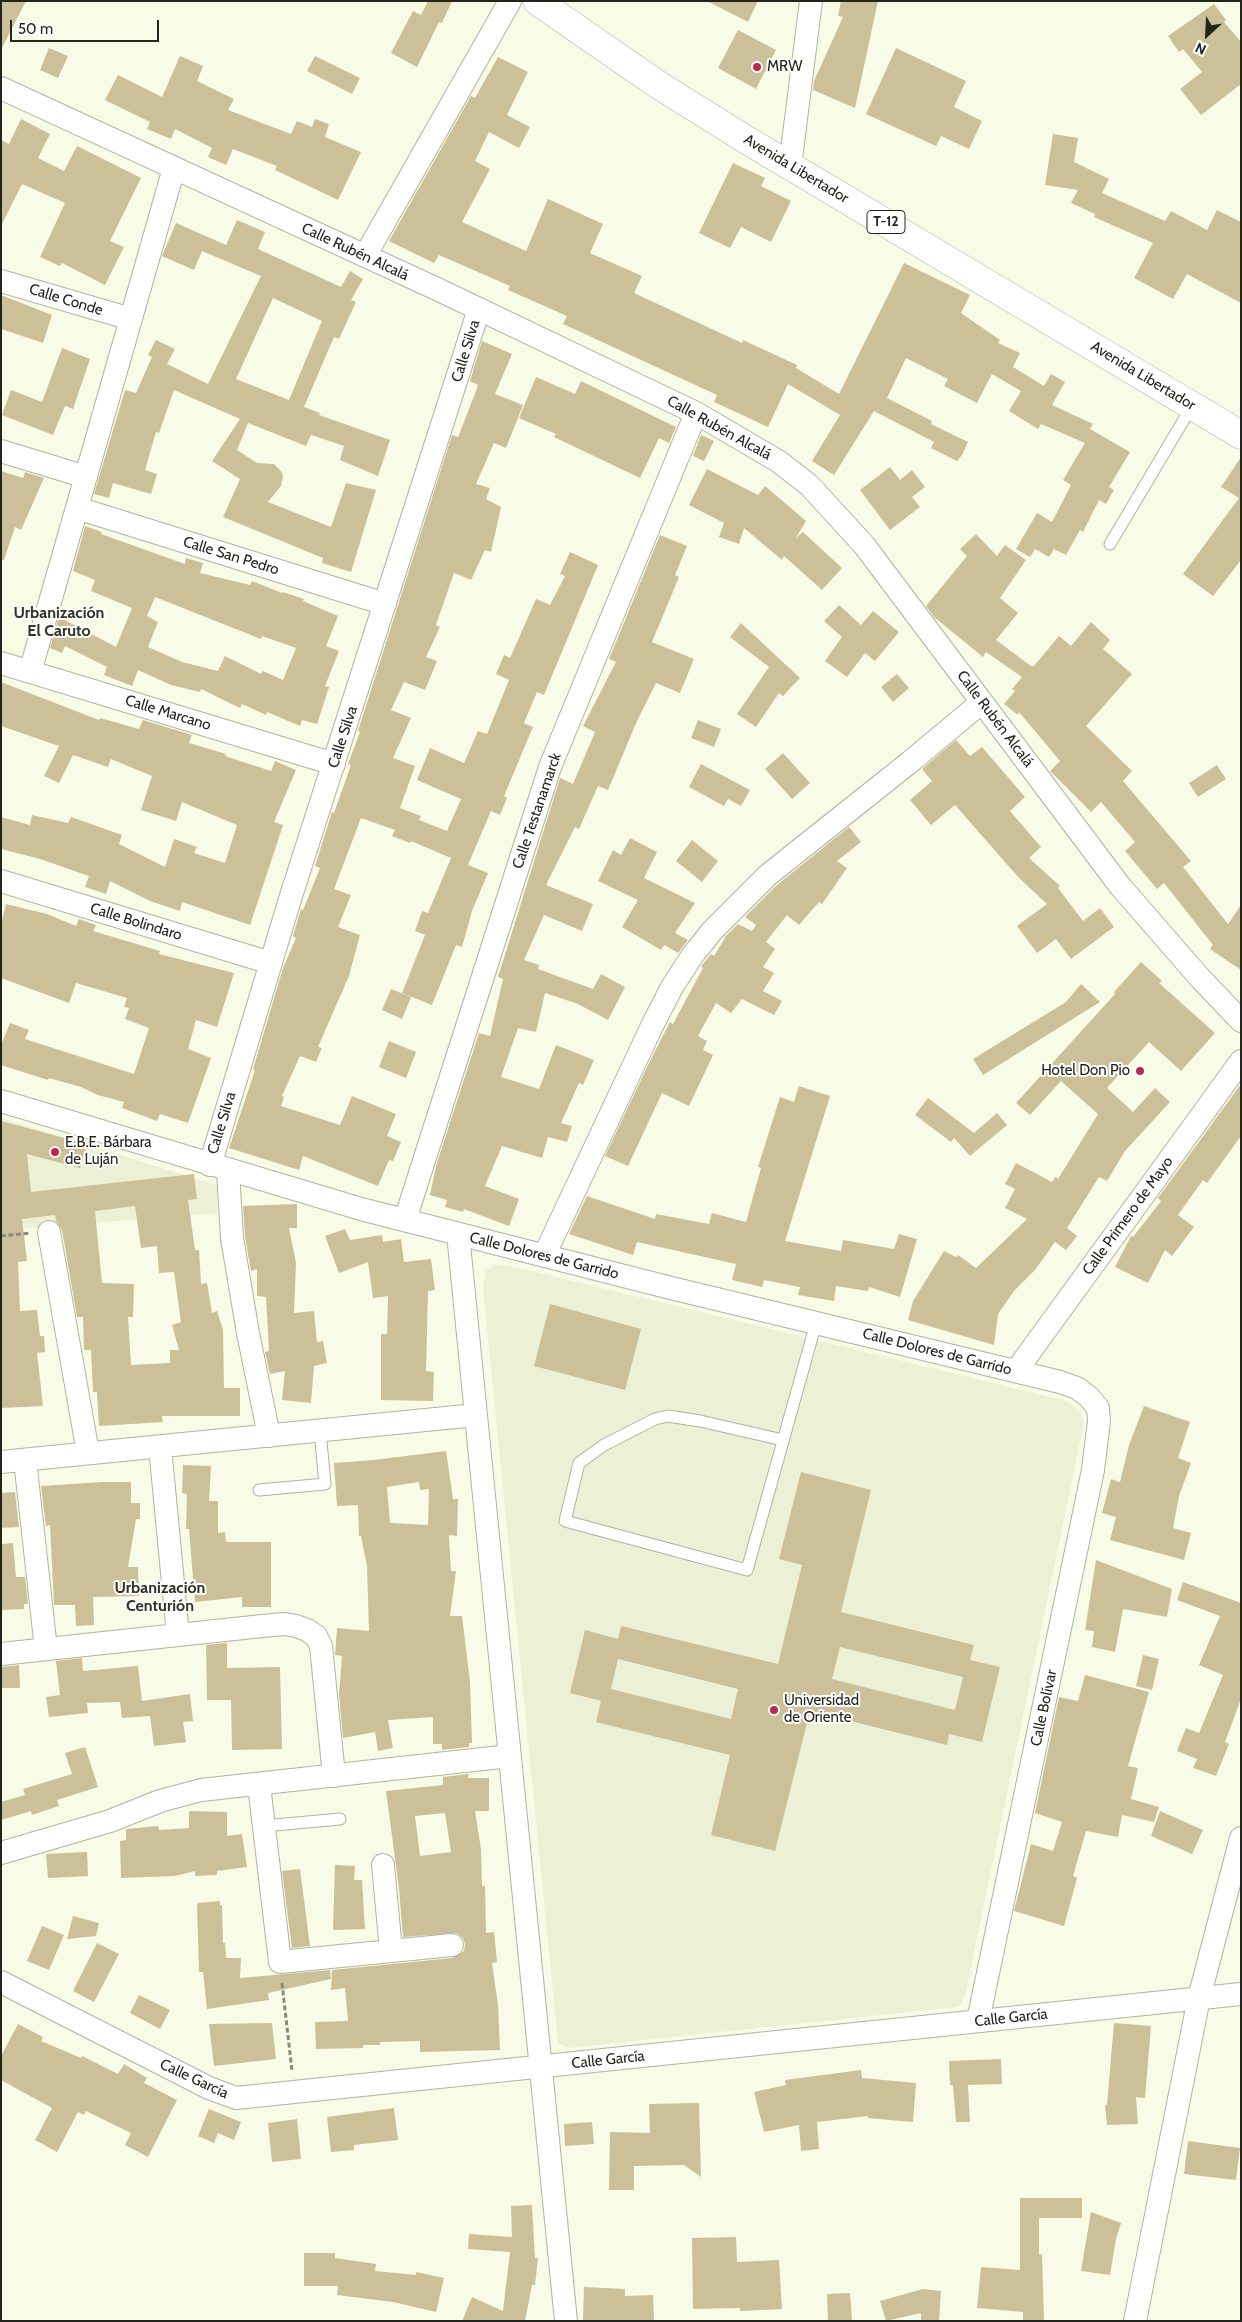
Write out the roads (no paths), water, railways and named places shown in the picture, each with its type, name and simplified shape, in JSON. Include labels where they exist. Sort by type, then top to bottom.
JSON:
[{"type":"highway","name":"Avenida Libertador","points":[[537,1],[657,84],[790,166],[1241,435]]},
{"type":"street","points":[[365,256],[510,1]]},
{"type":"street","points":[[790,166],[811,1]]},
{"type":"street","name":"Calle Rubén Alcalá","points":[[1,88],[479,309],[696,413],[778,461],[815,492],[864,546],[1120,886],[1200,978],[1241,1021]]},
{"type":"street","points":[[30,672],[174,168]]},
{"type":"street","name":"Calle Conde","points":[[1,281],[131,319]]},
{"type":"street","name":"Calle Silva","points":[[219,1168],[271,963],[479,309]]},
{"type":"street","name":"Calle Testanamarck","points":[[404,1220],[550,767],[696,413]]},
{"type":"street","points":[[1,451],[86,477]]},
{"type":"street","name":"Calle San Pedro","points":[[77,508],[385,604]]},
{"type":"street","name":"Calle Marcano","points":[[1,663],[334,764]]},
{"type":"street","points":[[544,1256],[652,1026],[672,987],[707,937],[768,875],[982,702]]},
{"type":"street","name":"Calle Bolindaro","points":[[1,881],[271,963]]},
{"type":"street","name":"Calle Primero de Mayo","points":[[1016,1371],[1241,1061]]},
{"type":"street","name":"Calle Dolores de Garrido","points":[[1,1101],[219,1168],[404,1220],[1060,1382],[1077,1388],[1089,1396]]},
{"type":"street","points":[[219,1168],[248,1333],[269,1436]]},
{"type":"street","points":[[48,1232],[88,1453]]},
{"type":"street","points":[[458,1234],[566,2321]]},
{"type":"street","name":"Calle Bolívar","points":[[978,2021],[1094,1470],[1099,1421],[1098,1408],[1089,1396]]},
{"type":"street","points":[[1,1462],[476,1416]]},
{"type":"street","points":[[160,1446],[178,1635]]},
{"type":"street","points":[[25,1460],[46,1649]]},
{"type":"street","points":[[1,1654],[285,1624],[307,1630],[316,1636],[321,1646],[334,1776]]},
{"type":"street","points":[[1,1853],[110,1821],[160,1801],[192,1792],[510,1756]]},
{"type":"street","points":[[259,1785],[280,1962],[452,1945]]},
{"type":"street","points":[[1135,2321],[1199,1998],[1241,1838]]},
{"type":"street","points":[[383,1865],[391,1951]]},
{"type":"street","name":"Calle García","points":[[1,1982],[224,2095],[248,2098],[1241,1994]]},
{"type":"lane","points":[[1110,544],[1192,406]]},
{"type":"lane","points":[[783,1440],[700,1420],[668,1416],[655,1419],[604,1445],[579,1463],[565,1521],[747,1570],[816,1323]]},
{"type":"lane","points":[[259,1490],[325,1484],[320,1431]]},
{"type":"lane","points":[[264,1826],[340,1819]]},
{"type":"place","name":"MRW","points":[[757,67]]},
{"type":"place","name":"Hotel Don Pio","points":[[1140,1071]]},
{"type":"place","name":"E.B.E. Bárbara de Luján","points":[[55,1152]]},
{"type":"place","name":"Universidad de Oriente","points":[[774,1710]]},
{"type":"district","name":"Urbanización El Caruto","points":[[59,622]]},
{"type":"district","name":"Urbanización Centurión","points":[[160,1597]]}]
